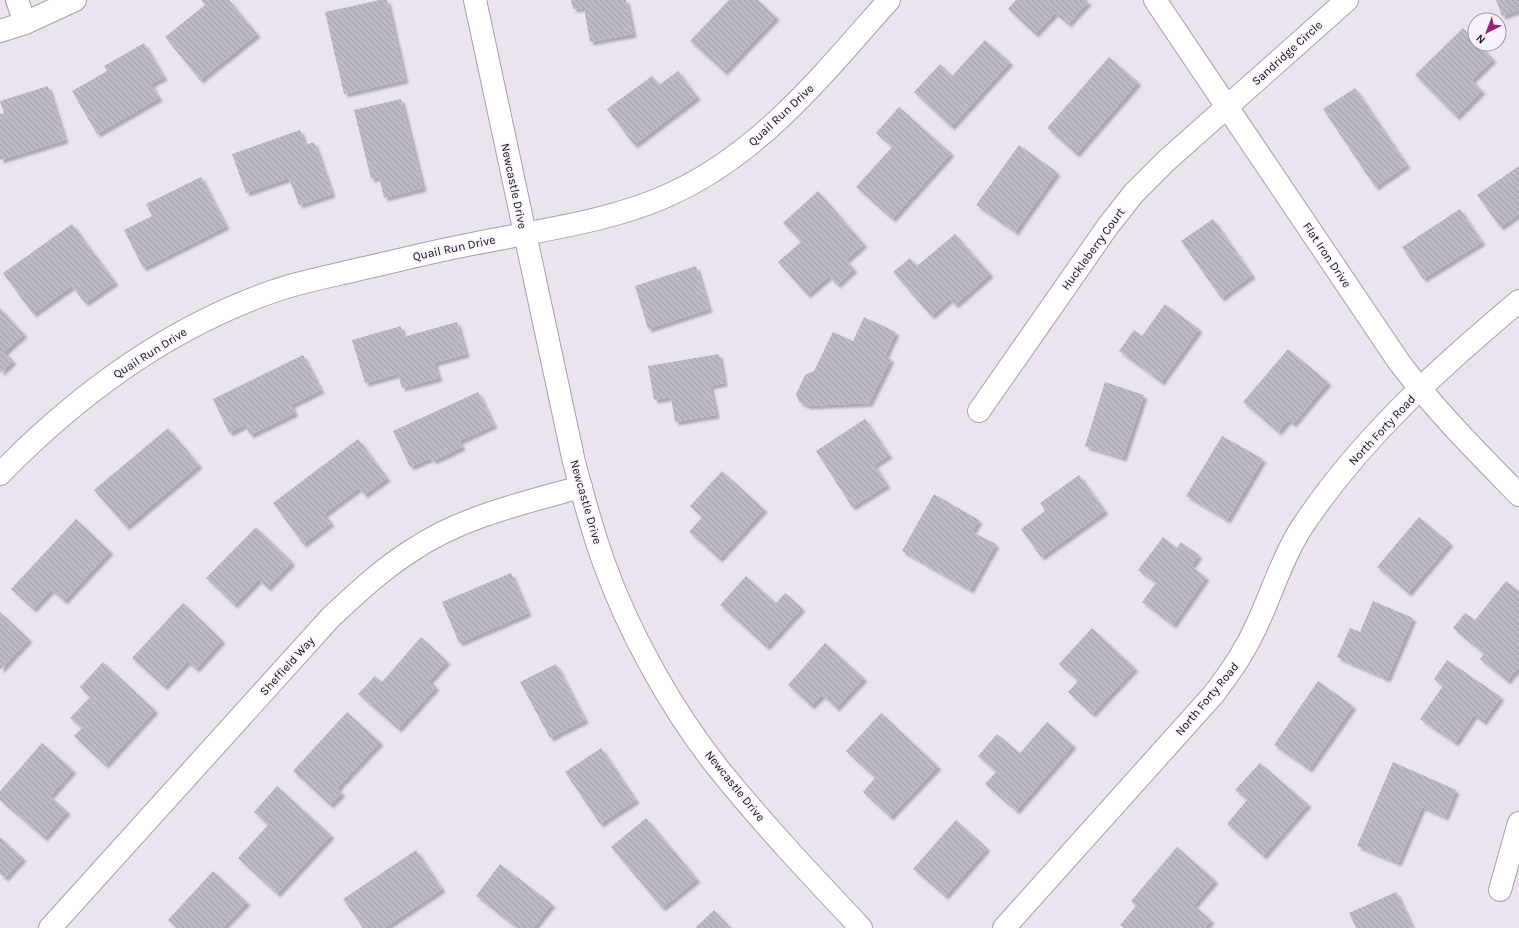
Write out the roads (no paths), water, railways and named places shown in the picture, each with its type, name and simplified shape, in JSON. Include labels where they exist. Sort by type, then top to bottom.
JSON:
[{"type":"street","points":[[17,0],[25,23]]},
{"type":"street","points":[[0,31],[25,23],[75,0]]},
{"type":"street","name":"Newcastle Drive","points":[[474,0],[524,234],[581,487],[591,525],[610,579],[625,614],[669,696],[717,768],[861,928]]},
{"type":"street","name":"Quail Run Drive","points":[[0,474],[41,433],[84,396],[131,362],[226,310],[276,290],[320,278],[465,245],[524,234],[627,211],[673,193],[717,168],[759,137],[798,101],[889,0]]},
{"type":"street","name":"Flat Iron Drive","points":[[1155,0],[1420,390],[1519,496]]},
{"type":"street","name":"Sandridge Circle","points":[[1227,106],[1347,0]]},
{"type":"street","name":"Huckleberry Court","points":[[979,411],[1108,226],[1130,199],[1166,161],[1227,106]]},
{"type":"street","name":"North Forty Road","points":[[1004,928],[1213,695],[1240,658],[1299,531],[1332,484],[1370,440],[1420,390],[1482,332],[1519,301]]},
{"type":"street","name":"Sheffield Way","points":[[50,928],[331,617],[370,580],[412,550],[459,526],[508,508],[581,487]]},
{"type":"street","points":[[1500,890],[1519,822]]}]
